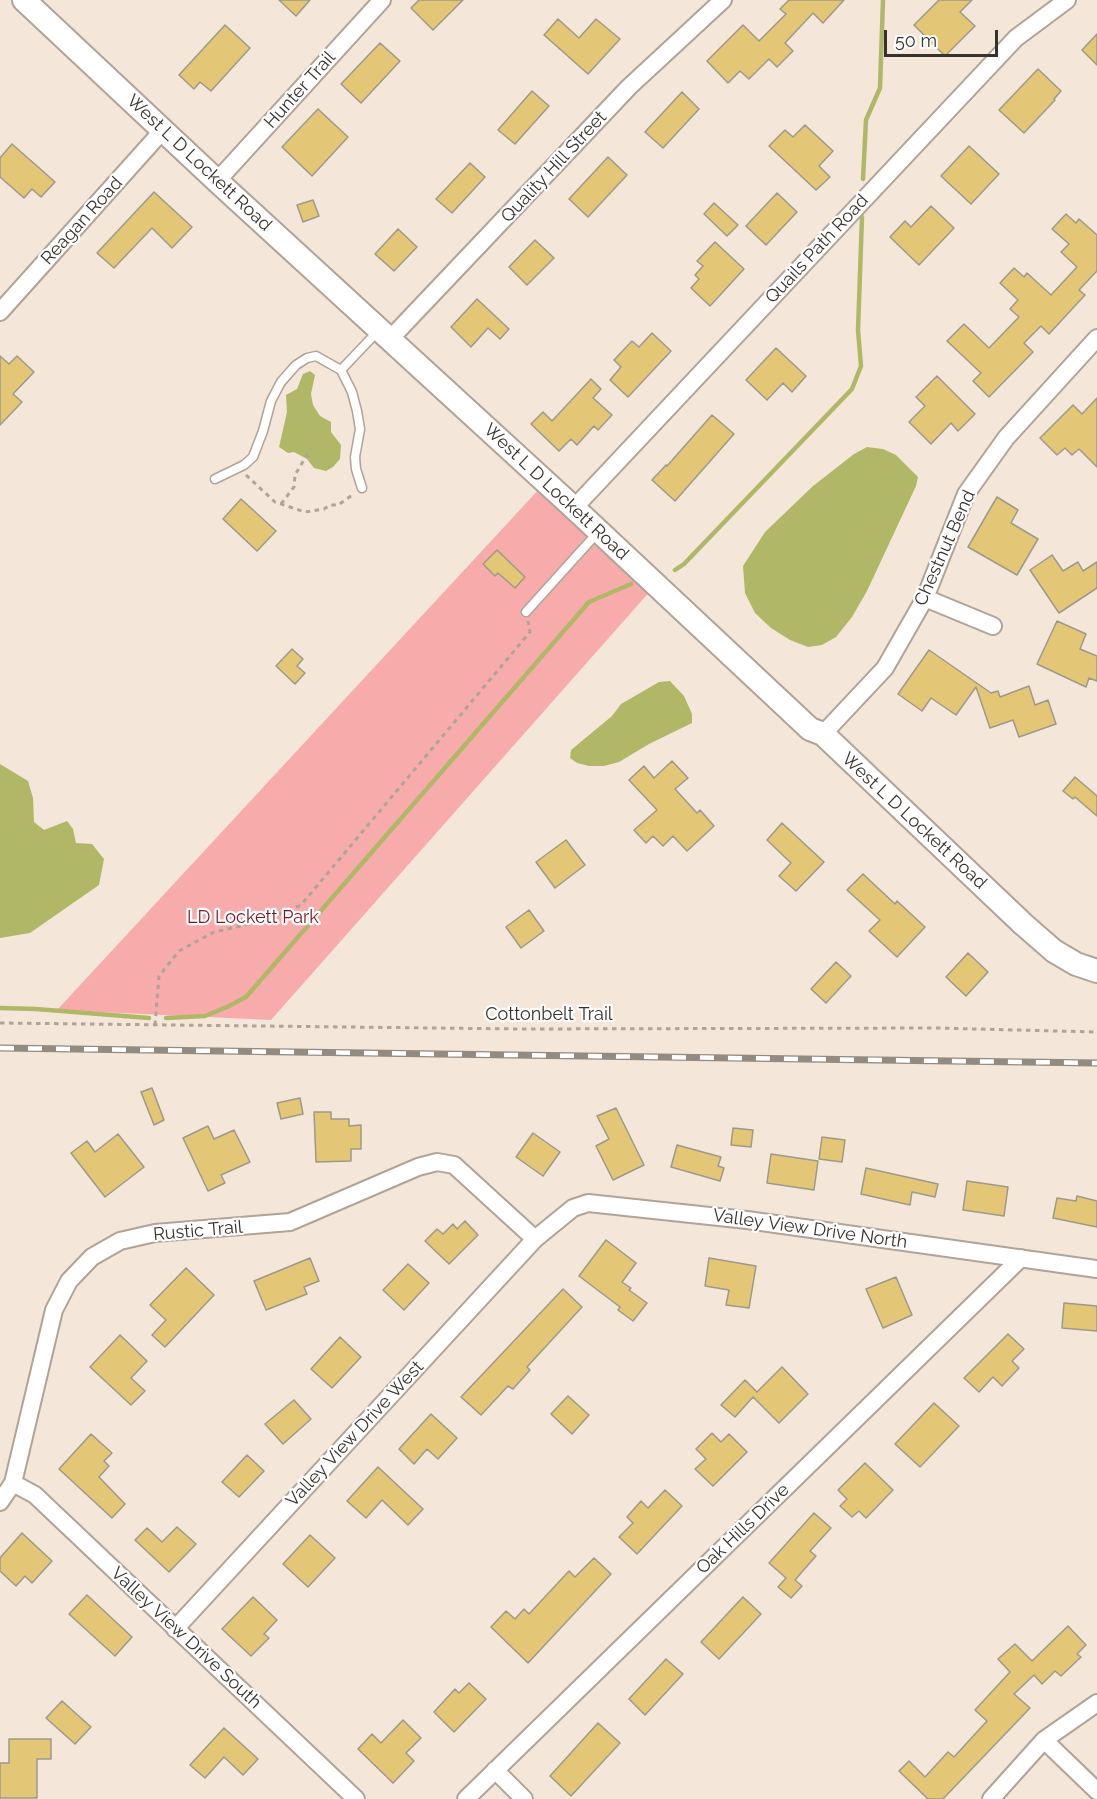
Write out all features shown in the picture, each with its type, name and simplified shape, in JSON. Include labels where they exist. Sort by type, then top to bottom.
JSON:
[{"type":"main road","name":"West L D Lockett Road","points":[[24,0],[810,729],[823,734],[1023,924],[1054,951],[1076,964],[1097,970]]},
{"type":"street","name":"Hunter Trail","points":[[217,181],[382,0]]},
{"type":"street","name":"Quality Hill Street","points":[[385,334],[629,87],[723,0]]},
{"type":"street","name":"Quails Path Road","points":[[574,508],[1016,38],[1068,0]]},
{"type":"street","name":"Reagan Road","points":[[0,312],[164,129]]},
{"type":"street","name":"Chestnut Bend","points":[[823,734],[885,668],[925,598],[966,494],[1006,438],[1094,348]]},
{"type":"street","points":[[925,598],[993,626]]},
{"type":"street","name":"Rustic Trail","points":[[0,1502],[13,1484],[54,1310],[69,1281],[92,1257],[120,1241],[155,1233],[290,1222],[418,1167],[437,1162],[454,1165],[535,1239]]},
{"type":"street","name":"Valley View Drive North","points":[[535,1239],[573,1208],[588,1203],[747,1220],[1097,1269]]},
{"type":"street","name":"Valley View Drive West","points":[[175,1629],[535,1239]]},
{"type":"street","name":"Oak Hills Drive","points":[[466,1799],[1021,1258]]},
{"type":"street","name":"Valley View Drive South","points":[[13,1484],[35,1495],[356,1799]]},
{"type":"street","points":[[991,1799],[1044,1740],[1097,1703]]},
{"type":"street","points":[[1044,1740],[1097,1791]]},
{"type":"street","points":[[495,1770],[524,1799]]},
{"type":"lane","points":[[341,370],[385,334]]},
{"type":"lane","points":[[215,479],[244,465],[253,457],[271,401],[281,382],[296,365],[316,356],[341,370],[352,392],[360,429],[355,457],[362,488]]},
{"type":"lane","points":[[526,612],[599,531]]},
{"type":"path","points":[[281,504],[294,487],[295,475],[310,447]]},
{"type":"path","points":[[241,469],[270,498],[298,511],[309,512],[330,505],[338,505],[362,488]]},
{"type":"path","points":[[155,1025],[159,976],[179,951],[214,932],[263,921],[301,905],[530,632],[526,612]]},
{"type":"path","name":"Cottonbelt Trail","points":[[0,1023],[520,1029],[936,1028],[1097,1032]]},
{"type":"green space","name":"LD Lockett Park","points":[[541,487],[652,589],[271,1020],[57,1010]]},
{"type":"shaded area","points":[[310,371],[315,375],[311,394],[313,405],[320,416],[331,422],[331,432],[341,445],[340,459],[326,471],[314,468],[307,459],[294,452],[288,453],[279,447],[287,412],[286,395],[297,389],[303,374]]},
{"type":"shaded area","points":[[867,447],[883,449],[896,455],[918,477],[916,486],[867,591],[852,617],[836,637],[822,645],[808,647],[790,640],[771,628],[755,613],[745,593],[743,566],[765,532],[813,486],[854,454]]},
{"type":"shaded area","points":[[670,681],[684,696],[692,714],[692,723],[619,762],[604,766],[589,766],[577,763],[570,758],[571,750],[612,716],[621,704],[659,682]]},
{"type":"shaded area","points":[[0,764],[28,781],[33,798],[34,822],[44,830],[67,821],[73,829],[76,843],[92,844],[104,859],[99,885],[30,933],[0,938]]},
{"type":"building","points":[[279,0],[310,0],[296,16]]},
{"type":"building","points":[[419,0],[463,0],[433,30],[411,8]]},
{"type":"building","points":[[789,0],[844,0],[823,23],[813,13],[785,43],[793,51],[777,67],[769,59],[749,79],[740,71],[728,83],[707,61],[743,25],[759,41],[786,14],[780,9]]},
{"type":"building","points":[[939,0],[972,0],[960,12],[975,26],[945,56],[914,25]]},
{"type":"building","points":[[558,19],[579,38],[596,19],[620,39],[588,74],[544,35]]},
{"type":"building","points":[[225,25],[250,48],[211,91],[200,82],[194,89],[179,75]]},
{"type":"building","points":[[1097,34],[1097,65],[1082,50]]},
{"type":"building","points":[[380,43],[400,61],[361,103],[341,84]]},
{"type":"building","points":[[1038,69],[1061,91],[1024,133],[999,110]]},
{"type":"building","points":[[532,91],[549,106],[515,144],[498,130]]},
{"type":"building","points":[[682,92],[699,109],[663,148],[645,132]]},
{"type":"building","points":[[318,109],[348,137],[312,176],[282,147]]},
{"type":"building","points":[[805,125],[833,151],[819,166],[830,177],[816,190],[769,146],[785,130],[793,137]]},
{"type":"building","points":[[12,144],[55,182],[41,197],[32,189],[24,198],[0,177],[0,158]]},
{"type":"building","points":[[969,146],[999,174],[971,204],[941,176]]},
{"type":"building","points":[[608,157],[627,175],[588,217],[569,199]]},
{"type":"building","points":[[470,163],[485,177],[452,213],[436,199]]},
{"type":"building","points":[[154,192],[192,227],[172,248],[152,228],[114,268],[97,253]]},
{"type":"building","points":[[777,193],[797,212],[766,245],[746,226]]},
{"type":"building","points":[[313,200],[319,216],[303,222],[297,205]]},
{"type":"building","points":[[714,203],[738,225],[727,236],[704,214]]},
{"type":"building","points":[[931,206],[954,228],[919,265],[890,237],[905,221],[911,227]]},
{"type":"building","points":[[1066,214],[1076,223],[1079,219],[1097,235],[1097,271],[1079,290],[1085,295],[1049,334],[1041,326],[1024,343],[1033,352],[989,397],[973,381],[981,373],[947,341],[964,324],[989,348],[1019,317],[1010,309],[1018,300],[1000,283],[1014,268],[1024,277],[1027,273],[1051,295],[1077,267],[1061,252],[1069,244],[1052,229]]},
{"type":"building","points":[[398,229],[417,247],[394,271],[375,254]]},
{"type":"building","points":[[535,240],[554,258],[527,285],[509,267]]},
{"type":"building","points":[[715,242],[744,269],[710,306],[691,288],[699,279],[695,275],[703,266],[697,261]]},
{"type":"building","points":[[477,299],[509,329],[500,339],[488,328],[471,347],[451,327]]},
{"type":"building","points":[[652,333],[671,351],[628,397],[610,380],[621,367],[614,360],[632,341],[639,347]]},
{"type":"building","points":[[776,348],[806,376],[792,392],[783,383],[767,400],[746,380]]},
{"type":"building","points":[[0,356],[9,364],[17,356],[34,372],[13,394],[22,402],[0,425]]},
{"type":"building","points":[[937,376],[975,414],[958,431],[951,423],[931,444],[909,422],[925,406],[916,397]]},
{"type":"building","points":[[591,379],[601,389],[593,398],[612,415],[598,430],[594,426],[577,445],[571,439],[559,451],[531,424],[543,412],[552,421]]},
{"type":"building","points":[[1097,398],[1097,467],[1079,449],[1072,455],[1065,448],[1057,455],[1040,438],[1073,405],[1082,414]]},
{"type":"building","points":[[712,415],[734,434],[675,501],[652,480]]},
{"type":"building","points":[[997,497],[1018,510],[1011,523],[1038,539],[1017,575],[968,547]]},
{"type":"building","points":[[241,499],[276,531],[257,551],[223,519]]},
{"type":"building","points":[[497,550],[525,577],[515,588],[498,573],[495,576],[483,564]]},
{"type":"building","points":[[1052,555],[1063,571],[1078,562],[1083,571],[1097,562],[1097,588],[1059,613],[1030,570]]},
{"type":"building","points":[[1057,621],[1086,634],[1080,649],[1097,656],[1097,681],[1089,678],[1086,687],[1037,664]]},
{"type":"building","points":[[292,649],[303,659],[297,666],[305,673],[295,684],[276,666]]},
{"type":"building","points":[[929,650],[991,693],[998,691],[1000,697],[1029,686],[1035,705],[1048,700],[1056,724],[1019,737],[1013,720],[990,728],[976,687],[956,715],[931,698],[922,711],[898,694]]},
{"type":"building","points":[[672,761],[688,778],[675,789],[697,813],[700,810],[714,826],[687,851],[673,836],[663,846],[653,836],[646,843],[634,830],[657,810],[629,780],[644,766],[654,778]]},
{"type":"building","points":[[1075,777],[1097,796],[1097,816],[1075,797],[1073,799],[1063,791]]},
{"type":"building","points":[[782,823],[824,862],[796,891],[779,876],[791,863],[767,840]]},
{"type":"building","points":[[566,840],[585,865],[555,888],[536,862]]},
{"type":"building","points":[[863,874],[895,904],[897,901],[925,927],[897,957],[869,931],[880,920],[847,890]]},
{"type":"building","points":[[529,910],[544,931],[521,948],[506,927]]},
{"type":"building","points":[[968,953],[988,972],[966,996],[946,977]]},
{"type":"building","points":[[836,962],[851,976],[826,1003],[811,989]]},
{"type":"building","points":[[152,1088],[164,1120],[154,1125],[141,1092]]},
{"type":"building","points":[[300,1098],[303,1114],[281,1119],[277,1103]]},
{"type":"building","points":[[616,1108],[644,1165],[613,1180],[596,1146],[609,1139],[597,1116]]},
{"type":"building","points":[[314,1112],[331,1112],[331,1119],[349,1119],[349,1126],[361,1125],[361,1149],[351,1149],[351,1161],[316,1162]]},
{"type":"building","points":[[208,1126],[214,1139],[234,1130],[250,1162],[221,1175],[225,1183],[208,1191],[183,1138]]},
{"type":"building","points":[[733,1128],[753,1130],[751,1147],[731,1145]]},
{"type":"building","points":[[533,1133],[560,1152],[543,1176],[516,1157]]},
{"type":"building","points":[[118,1134],[144,1167],[105,1197],[71,1153],[87,1141],[95,1152]]},
{"type":"building","points":[[822,1137],[845,1140],[842,1162],[819,1159]]},
{"type":"building","points":[[677,1145],[721,1157],[718,1166],[724,1168],[720,1181],[671,1167]]},
{"type":"building","points":[[771,1154],[818,1161],[814,1190],[767,1183]]},
{"type":"building","points":[[866,1168],[938,1184],[935,1197],[912,1192],[910,1205],[861,1194]]},
{"type":"building","points":[[967,1181],[1008,1187],[1004,1216],[963,1210]]},
{"type":"building","points":[[1077,1196],[1097,1201],[1097,1227],[1053,1218],[1057,1198],[1076,1201]]},
{"type":"building","points":[[465,1221],[478,1235],[449,1264],[425,1241],[437,1229],[443,1234],[453,1224],[457,1229]]},
{"type":"building","points":[[606,1240],[636,1263],[622,1282],[647,1303],[633,1321],[618,1310],[620,1307],[579,1276]]},
{"type":"building","points":[[310,1258],[319,1281],[304,1287],[307,1294],[266,1310],[254,1281]]},
{"type":"building","points":[[709,1258],[756,1266],[749,1308],[726,1305],[729,1290],[705,1286]]},
{"type":"building","points":[[408,1264],[429,1283],[404,1310],[383,1290]]},
{"type":"building","points":[[186,1268],[214,1295],[165,1347],[152,1335],[166,1320],[150,1305]]},
{"type":"building","points":[[896,1277],[912,1315],[883,1328],[866,1289]]},
{"type":"building","points":[[563,1289],[582,1307],[527,1367],[530,1370],[513,1389],[508,1386],[481,1415],[461,1397]]},
{"type":"building","points":[[1064,1303],[1097,1306],[1097,1331],[1062,1328]]},
{"type":"building","points":[[1008,1334],[1024,1349],[1012,1361],[1019,1368],[1002,1386],[993,1377],[979,1392],[964,1378]]},
{"type":"building","points":[[120,1335],[147,1361],[131,1378],[145,1391],[131,1405],[90,1367]]},
{"type":"building","points":[[340,1337],[361,1357],[332,1388],[311,1369]]},
{"type":"building","points":[[782,1367],[808,1394],[779,1423],[753,1397],[735,1417],[721,1405],[745,1380],[757,1392]]},
{"type":"building","points":[[568,1396],[589,1415],[572,1434],[551,1414]]},
{"type":"building","points":[[294,1400],[311,1419],[283,1444],[265,1424]]},
{"type":"building","points":[[934,1403],[959,1426],[920,1467],[895,1444]]},
{"type":"building","points":[[431,1414],[457,1438],[438,1459],[427,1449],[414,1464],[399,1449]]},
{"type":"building","points":[[712,1433],[721,1442],[729,1434],[747,1452],[713,1486],[695,1469],[706,1459],[696,1449]]},
{"type":"building","points":[[91,1434],[112,1453],[104,1461],[109,1466],[99,1477],[125,1504],[112,1518],[59,1469]]},
{"type":"building","points":[[247,1455],[264,1471],[239,1497],[222,1482]]},
{"type":"building","points":[[865,1463],[893,1490],[866,1518],[859,1511],[852,1517],[840,1506],[847,1499],[838,1490]]},
{"type":"building","points":[[378,1467],[423,1509],[408,1525],[382,1500],[366,1518],[347,1501]]},
{"type":"building","points":[[665,1490],[682,1506],[637,1554],[619,1537],[633,1523],[627,1517],[641,1501],[648,1508]]},
{"type":"building","points":[[814,1513],[831,1528],[810,1551],[816,1556],[795,1580],[802,1586],[791,1598],[778,1587],[786,1578],[769,1563]]},
{"type":"building","points":[[177,1527],[196,1544],[169,1572],[135,1540],[147,1528],[162,1542]]},
{"type":"building","points":[[22,1533],[52,1561],[32,1583],[25,1576],[16,1586],[0,1571],[0,1558]]},
{"type":"building","points":[[310,1535],[335,1558],[308,1587],[283,1564]]},
{"type":"building","points":[[594,1558],[611,1574],[528,1663],[491,1627],[506,1611],[515,1619],[524,1609],[529,1614],[569,1571],[575,1577]]},
{"type":"building","points":[[87,1595],[132,1637],[115,1656],[69,1614]]},
{"type":"building","points":[[253,1597],[277,1620],[264,1634],[269,1638],[251,1656],[222,1629]]},
{"type":"building","points":[[743,1597],[761,1614],[719,1659],[701,1642]]},
{"type":"building","points":[[1068,1626],[1086,1645],[1077,1654],[1081,1657],[1061,1676],[1055,1671],[1042,1684],[1034,1675],[1014,1694],[1030,1708],[943,1799],[928,1799],[899,1771],[909,1761],[925,1777],[948,1752],[954,1757],[987,1721],[975,1710],[1010,1672],[998,1659],[1015,1644],[1032,1661]]},
{"type":"building","points":[[666,1659],[683,1674],[645,1715],[629,1699]]},
{"type":"building","points":[[469,1683],[486,1699],[454,1732],[434,1712],[455,1689],[459,1693]]},
{"type":"building","points":[[62,1701],[91,1727],[75,1744],[46,1718]]},
{"type":"building","points":[[403,1720],[421,1738],[406,1753],[414,1761],[393,1783],[358,1749],[372,1734],[381,1743]]},
{"type":"building","points":[[598,1723],[620,1743],[571,1796],[550,1776]]},
{"type":"building","points":[[224,1728],[258,1759],[243,1775],[224,1757],[205,1778],[190,1765]]},
{"type":"building","points":[[9,1739],[51,1739],[51,1759],[37,1759],[37,1798],[0,1798],[0,1763],[9,1763]]},
{"type":"waterway","points":[[863,179],[866,120],[880,88],[883,0]]},
{"type":"waterway","points":[[675,570],[684,564],[852,389],[861,366],[858,330],[862,217]]},
{"type":"waterway","points":[[166,1018],[205,1016],[246,997],[589,602],[631,584]]},
{"type":"waterway","points":[[0,1008],[149,1018]]},
{"type":"railway","points":[[0,1048],[1097,1063]]}]
